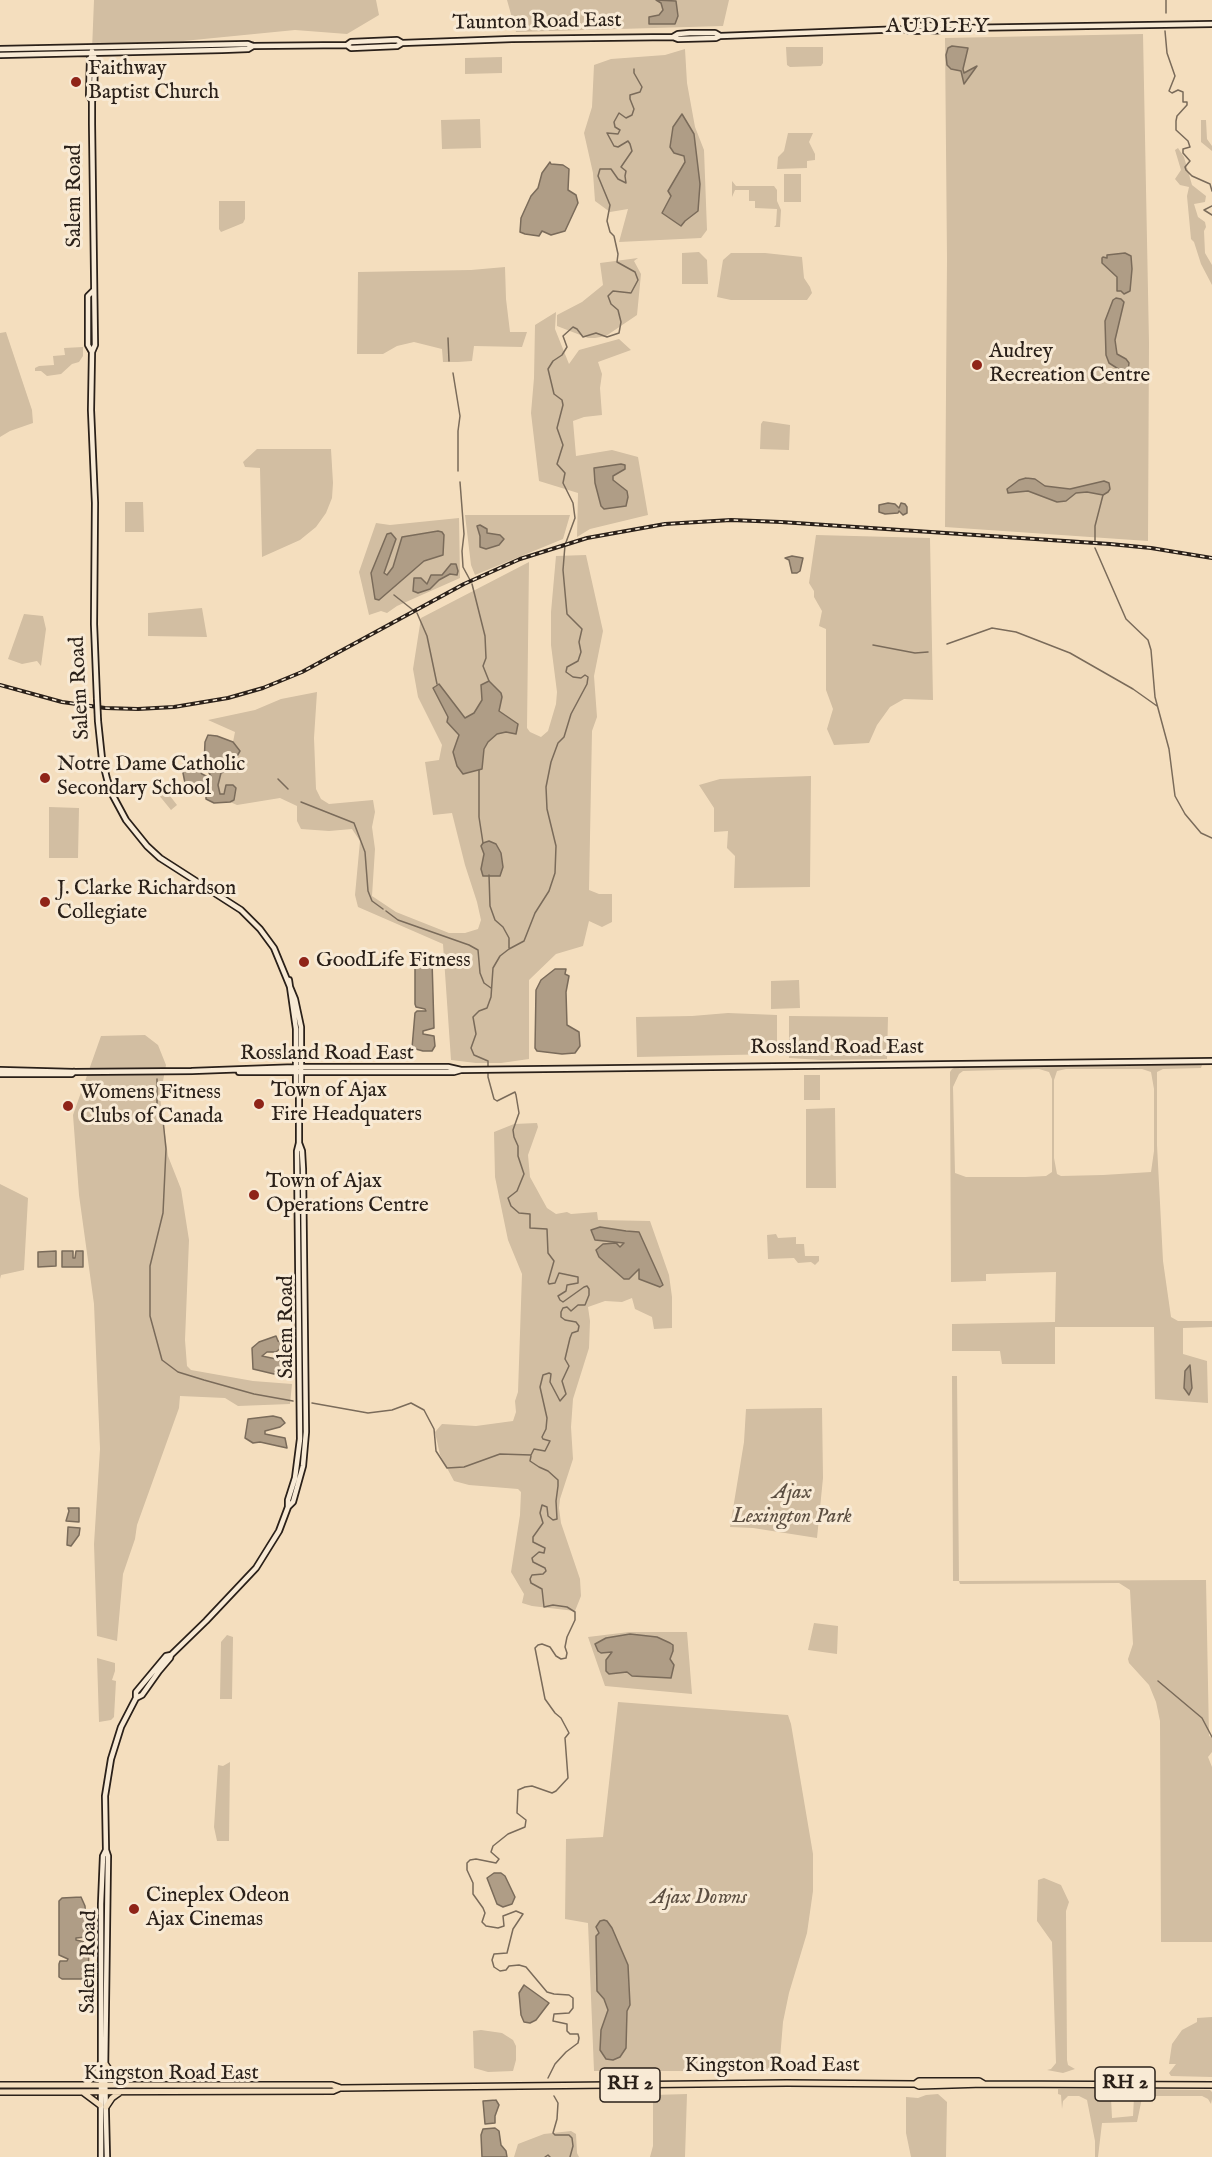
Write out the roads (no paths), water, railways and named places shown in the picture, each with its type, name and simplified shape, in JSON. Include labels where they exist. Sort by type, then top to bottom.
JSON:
[{"type":"main road","name":"Taunton Road East","points":[[0,55],[240,44],[253,46],[347,45],[351,42],[397,40],[402,43],[512,39],[673,37],[678,39],[905,29],[909,32],[961,28],[1212,24]]},
{"type":"main road","points":[[222,50],[225,46],[240,44]]},
{"type":"main road","name":"Taunton Road East","points":[[0,50],[222,50],[248,49],[253,46]]},
{"type":"main road","name":"Salem Road","points":[[92,50],[89,95],[92,101],[95,345],[93,352],[94,614],[98,722],[102,759],[112,794],[126,820],[147,846],[160,858],[241,910],[260,929],[274,948],[289,980],[296,999],[301,1027],[296,1089],[299,1095],[297,1151],[300,1438],[296,1471],[288,1507],[279,1531],[256,1568],[206,1622],[171,1655],[166,1656],[136,1692],[136,1698],[121,1727],[111,1759],[105,1796],[108,1856],[103,2064],[105,2075],[103,2084]]},
{"type":"main road","name":"Rossland Road East","points":[[0,1072],[72,1074],[74,1072],[448,1067],[461,1070],[1212,1061]]},
{"type":"main road","points":[[100,2157],[103,2064]]},
{"type":"main road","points":[[85,2085],[103,2064]]},
{"type":"main road","points":[[103,2064],[124,2085]]},
{"type":"main road","name":"Kingston Road East","points":[[0,2092],[324,2091],[341,2088],[780,2083],[915,2084],[919,2086],[1212,2085]]},
{"type":"main road","name":"Kingston Road East","points":[[0,2085],[327,2085],[341,2088]]},
{"type":"main road","points":[[83,2092],[103,2106]]},
{"type":"main road","points":[[107,2157],[103,2106],[121,2092]]},
{"type":"waterway","points":[[1166,0],[1166,13]]},
{"type":"waterway","points":[[1165,31],[1167,53],[1175,76],[1169,91],[1183,92],[1183,102],[1187,102],[1176,121],[1176,130],[1188,141],[1190,147],[1183,149],[1183,153],[1190,161],[1185,167],[1192,176],[1210,184],[1212,191]]},
{"type":"waterway","points":[[312,1403],[368,1413],[392,1410],[411,1403],[424,1410],[434,1429],[436,1451],[447,1468],[464,1467],[500,1454],[531,1455],[534,1449],[545,1451],[550,1441],[542,1437],[546,1429],[547,1418],[540,1387],[543,1375],[551,1374],[550,1382],[560,1401],[566,1394],[562,1381],[569,1366],[565,1359],[572,1333],[578,1331],[579,1326],[576,1322],[561,1317],[561,1312],[563,1308],[567,1307],[571,1311],[578,1305],[585,1305],[589,1289],[587,1286],[584,1287],[563,1302],[558,1296],[566,1291],[567,1285],[578,1283],[578,1277],[559,1273],[555,1283],[549,1284],[548,1282],[554,1261],[548,1253],[547,1229],[530,1228],[530,1214],[519,1213],[511,1206],[508,1198],[517,1191],[524,1174],[513,1130],[519,1113],[516,1095],[515,1092],[497,1101],[494,1099],[488,1077],[488,1061],[474,1055],[471,1048],[476,1034],[473,1017],[479,1011],[487,1008],[491,997],[493,968],[500,956],[524,941],[535,913],[549,891],[555,873],[556,846],[547,809],[546,787],[558,743],[564,737],[571,714],[587,684],[588,677],[585,675],[581,678],[573,677],[566,672],[567,667],[578,661],[581,652],[579,642],[582,629],[567,614],[563,570],[565,545],[575,518],[573,503],[563,483],[565,473],[557,464],[563,445],[557,428],[563,405],[562,400],[554,394],[548,369],[567,347],[563,336],[573,327],[583,337],[596,333],[607,337],[619,333],[621,322],[618,310],[611,304],[608,296],[613,291],[631,293],[638,280],[635,272],[617,262],[618,254],[614,236],[610,232],[607,221],[610,205],[598,176],[600,169],[611,169],[618,179],[626,183],[626,171],[621,167],[632,151],[630,144],[628,141],[618,147],[614,146],[607,133],[618,134],[620,130],[615,127],[614,122],[619,113],[626,118],[632,115],[634,109],[630,95],[640,92],[642,87],[634,69]]},
{"type":"waterway","points":[[1212,206],[1204,210],[1212,215]]},
{"type":"waterway","points":[[448,338],[449,361]]},
{"type":"waterway","points":[[453,373],[460,416],[458,471]]},
{"type":"waterway","points":[[460,482],[464,534],[463,567],[470,580]]},
{"type":"waterway","points":[[1095,541],[1095,526],[1103,495]]},
{"type":"waterway","points":[[1095,548],[1126,619],[1148,640],[1155,697],[1169,749],[1175,796],[1185,814],[1201,833],[1212,838]]},
{"type":"waterway","points":[[472,584],[485,636],[486,658],[483,666],[489,681]]},
{"type":"waterway","points":[[394,595],[413,610]]},
{"type":"waterway","points":[[417,613],[427,636],[437,684]]},
{"type":"waterway","points":[[947,644],[992,628],[1016,632],[1070,653],[1133,689],[1157,706]]},
{"type":"waterway","points":[[873,645],[915,653],[928,652]]},
{"type":"waterway","points":[[479,770],[479,817],[483,843]]},
{"type":"waterway","points":[[278,779],[288,789]]},
{"type":"waterway","points":[[301,802],[354,823],[365,852],[368,891],[372,901],[383,909]]},
{"type":"waterway","points":[[489,875],[490,906],[495,920],[503,927],[509,938],[509,948]]},
{"type":"waterway","points":[[386,911],[398,920],[478,950],[480,973],[484,983],[491,988]]},
{"type":"waterway","points":[[157,1079],[157,1105],[163,1120],[166,1149],[163,1213],[150,1266],[150,1316],[162,1360],[178,1372],[254,1394],[293,1401]]},
{"type":"waterway","points":[[531,1456],[530,1461],[548,1471],[558,1480],[557,1519],[553,1520],[548,1516],[547,1507],[542,1505],[540,1513],[543,1523],[533,1537],[533,1542],[545,1548],[544,1553],[539,1552],[532,1558],[533,1562],[545,1568],[546,1571],[543,1574],[532,1575],[531,1583],[542,1589],[544,1607],[553,1605],[567,1607],[575,1612],[575,1620],[565,1647],[566,1658],[561,1659],[550,1647],[542,1644],[535,1648],[545,1699],[561,1718],[569,1733],[565,1738],[568,1778],[552,1793],[532,1786],[518,1790],[517,1813],[526,1820],[525,1827],[508,1834],[493,1846],[491,1852],[499,1859],[496,1863],[470,1860],[467,1863],[467,1870],[473,1883],[473,1894],[485,1913],[482,1922],[486,1926],[498,1928],[504,1926],[503,1916],[516,1911],[523,1914],[513,1929],[507,1953],[494,1954],[492,1960],[494,1967],[500,1971],[506,1970],[509,1966],[526,1967],[547,1992],[569,1995],[573,1998],[573,2008],[569,2013],[554,2014],[553,2021],[567,2024],[567,2031],[570,2034],[578,2034],[578,2043],[555,2064],[548,2078]]},
{"type":"waterway","points":[[1158,1681],[1202,1718],[1212,1737]]},
{"type":"waterway","points":[[554,2096],[558,2103],[553,2133],[569,2135],[572,2138],[573,2146],[570,2157]]},
{"type":"waterway","points":[[545,2157],[548,2155],[550,2157]]},
{"type":"railway","points":[[0,685],[62,702],[105,708],[174,707],[228,698],[263,688],[302,672],[464,584],[520,559],[587,538],[665,524],[731,520],[781,522],[1110,544],[1212,558]]},
{"type":"place","name":"Faithway Baptist Church","points":[[76,82]]},
{"type":"place","name":"Audrey Recreation Centre","points":[[977,365]]},
{"type":"place","name":"Notre Dame Catholic Secondary School","points":[[45,778]]},
{"type":"place","name":"J. Clarke Richardson Collegiate","points":[[45,902]]},
{"type":"place","name":"GoodLife Fitness","points":[[304,962]]},
{"type":"place","name":"Town of Ajax Fire Headquaters","points":[[259,1104]]},
{"type":"place","name":"Womens Fitness Clubs of Canada","points":[[68,1106]]},
{"type":"place","name":"Town of Ajax Operations Centre","points":[[254,1195]]},
{"type":"place","name":"Cineplex Odeon Ajax Cinemas","points":[[134,1909]]},
{"type":"district","name":"AUDLEY","points":[[938,27]]},
{"type":"park label","name":"Ajax Lexington Park","points":[[792,1506]]},
{"type":"park label","name":"Ajax Downs","points":[[699,1899]]}]
